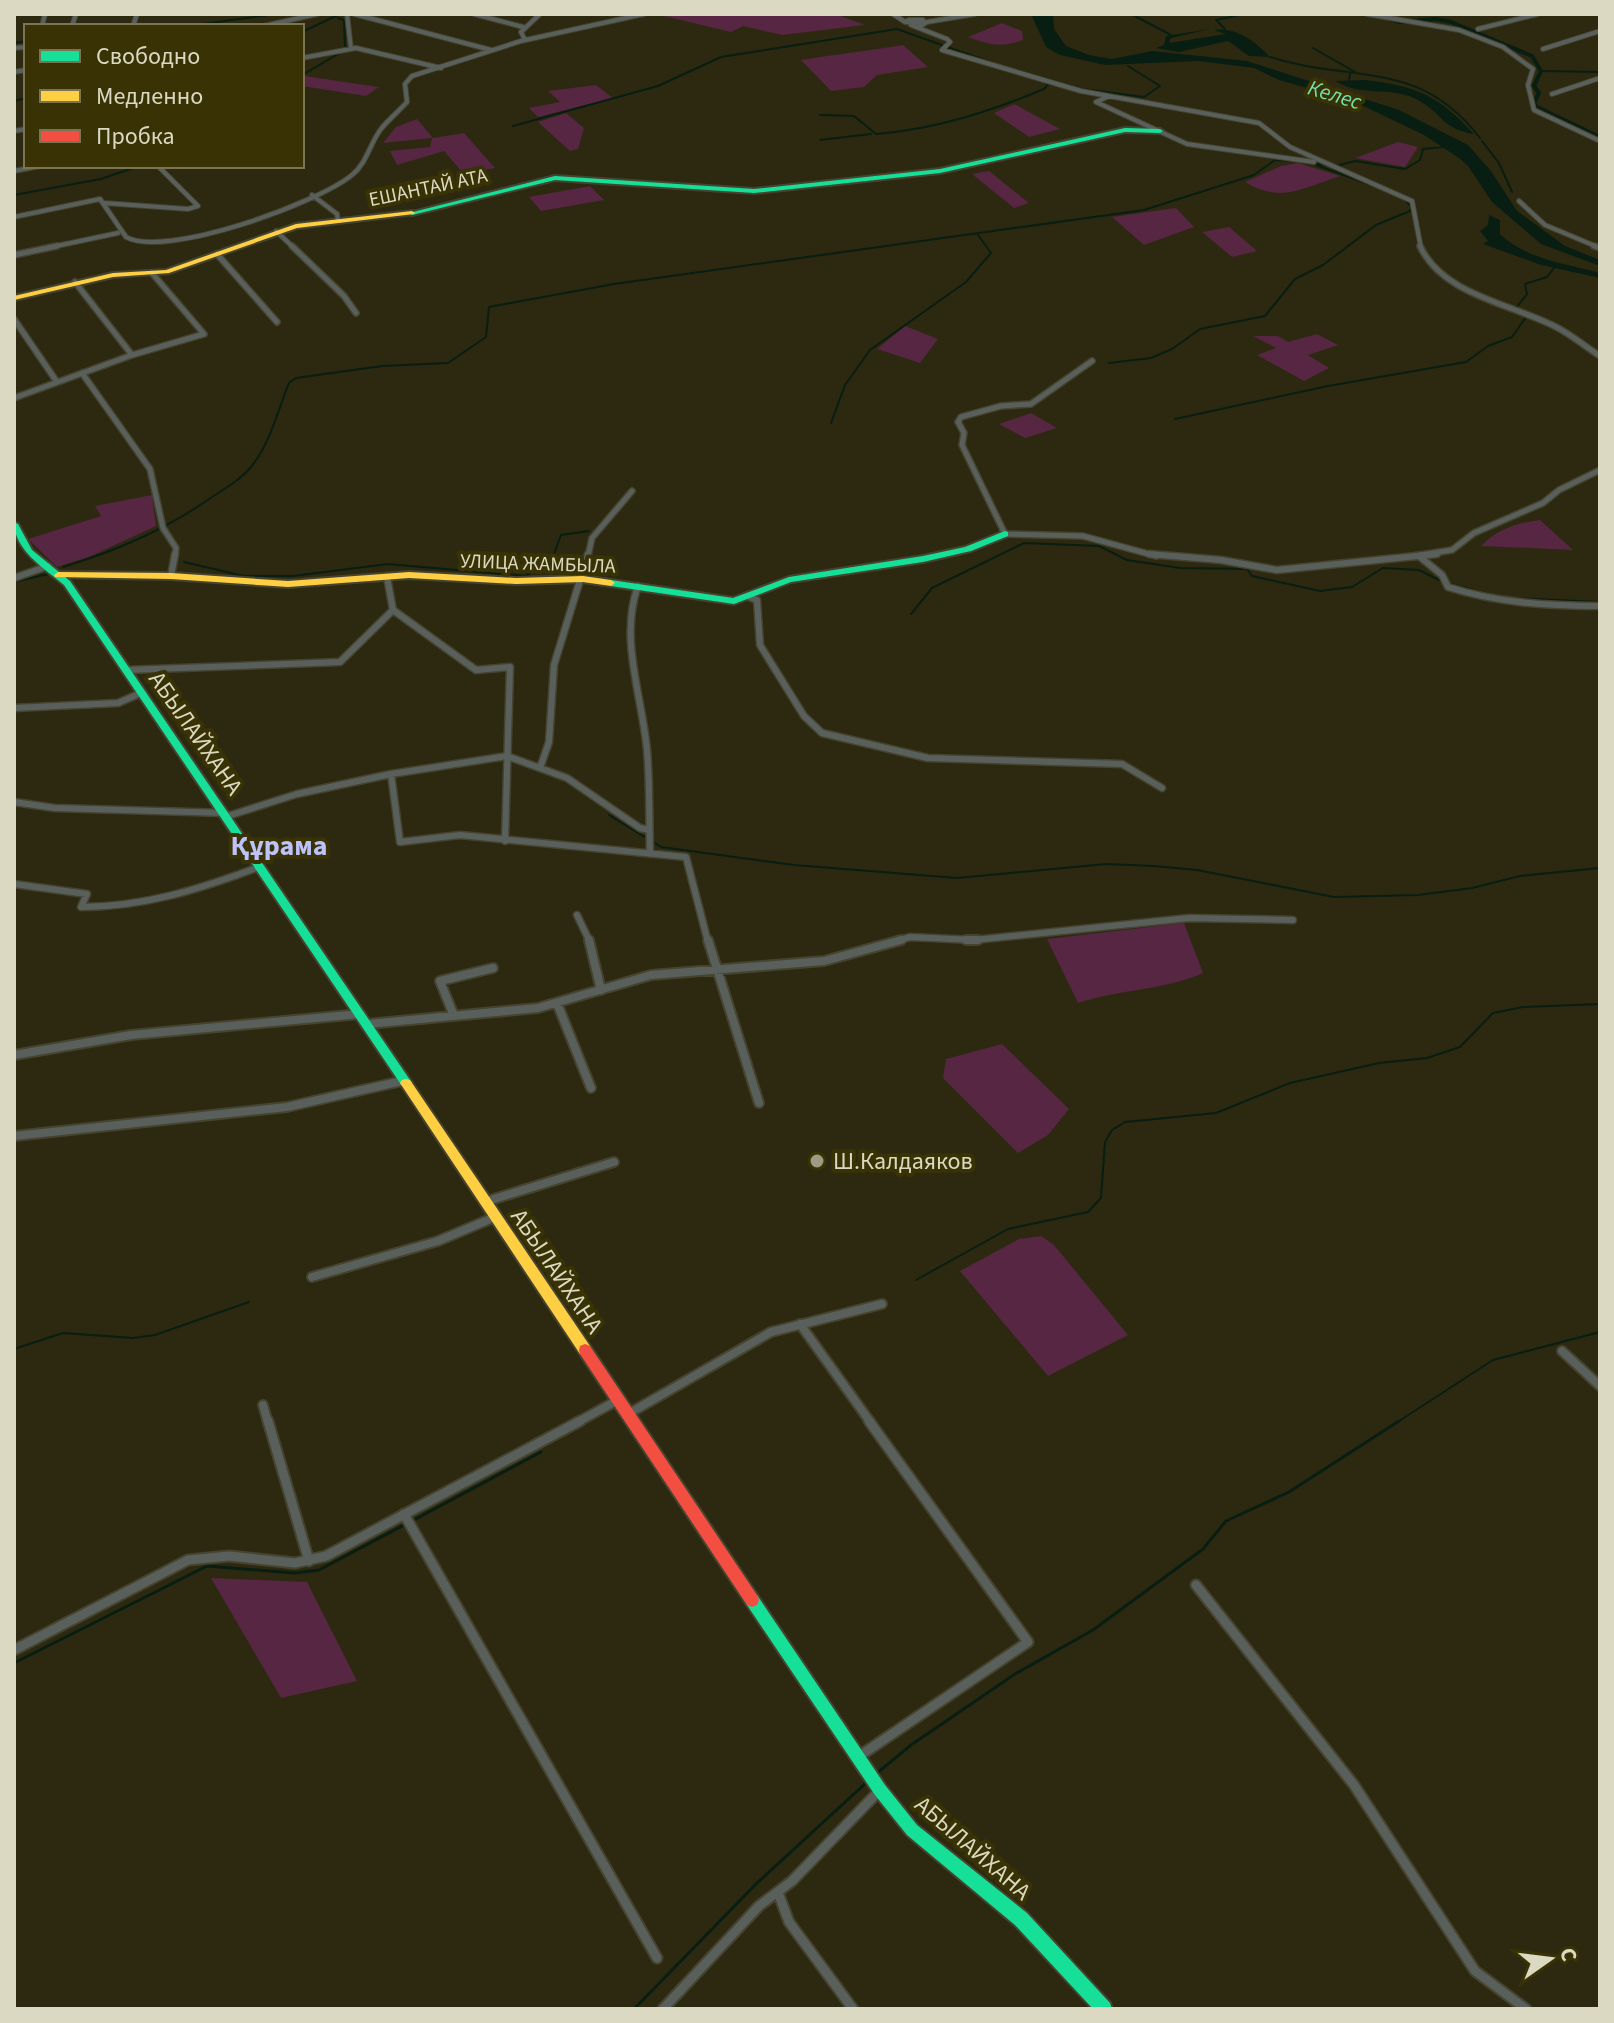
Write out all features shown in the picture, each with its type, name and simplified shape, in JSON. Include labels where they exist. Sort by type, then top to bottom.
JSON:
[{"type":"street","points":[[273,24],[317,14]]},
{"type":"street","points":[[347,14],[351,49]]},
{"type":"street","points":[[354,14],[491,50]]},
{"type":"street","points":[[474,14],[523,27]]},
{"type":"street","points":[[525,40],[521,32],[523,27],[540,14]]},
{"type":"street","points":[[14,255],[118,233],[144,245],[189,240],[224,231],[344,181],[362,165],[374,148],[379,133],[407,102],[408,79],[525,40],[644,14]]},
{"type":"street","points":[[893,14],[947,39],[950,42],[942,50],[1009,72],[1259,123],[1272,130],[1290,147],[1412,201],[1417,208],[1415,239],[1437,271],[1518,313],[1558,328],[1600,356]]},
{"type":"street","points":[[916,23],[975,14]]},
{"type":"street","points":[[1367,14],[1398,24],[1447,27],[1521,56],[1533,69],[1528,85],[1534,110],[1600,141]]},
{"type":"street","points":[[1478,29],[1538,14]]},
{"type":"street","points":[[1543,49],[1600,31]]},
{"type":"street","points":[[304,58],[351,49],[441,68]]},
{"type":"street","points":[[1552,94],[1600,78]]},
{"type":"street","points":[[1111,95],[1096,102],[1198,147],[1322,163]]},
{"type":"street","name":"ЕШАНТАЙ АТА","points":[[14,298],[113,275],[177,269],[276,231],[408,214],[555,178],[734,190],[810,186],[812,182],[940,171],[1125,130],[1160,131]]},
{"type":"street","points":[[14,217],[102,201],[188,209],[198,206],[160,168]]},
{"type":"street","points":[[312,195],[337,214],[338,221]]},
{"type":"street","points":[[102,201],[118,233]]},
{"type":"street","points":[[1519,201],[1534,216],[1563,235],[1600,248]]},
{"type":"street","points":[[276,231],[344,296],[356,313]]},
{"type":"street","points":[[217,254],[277,322]]},
{"type":"street","points":[[14,398],[132,355],[204,334],[152,273]]},
{"type":"street","points":[[75,282],[132,355]]},
{"type":"street","points":[[14,319],[57,382]]},
{"type":"street","points":[[1092,361],[1031,404],[1001,406],[961,417],[958,422],[964,433],[962,445],[982,480],[1005,534],[1083,536],[1162,558],[1221,560],[1277,570],[1419,556],[1452,550],[1474,533],[1543,503],[1568,485],[1600,470]]},
{"type":"street","points":[[82,373],[150,469],[163,528],[176,548],[171,576]]},
{"type":"street","points":[[540,768],[549,742],[554,665],[565,622],[583,579],[596,531],[632,491]]},
{"type":"street","name":"АБЫЛАЙХАНА","points":[[14,524],[29,551],[58,575],[226,814],[402,1081],[880,1790],[912,1830],[1048,1945],[1104,2009]]},
{"type":"street","name":"УЛИЦА ЖАМБЫЛА","points":[[58,575],[171,576],[288,584],[387,577],[583,579],[713,601],[749,597],[789,580],[968,549],[1005,534]]},
{"type":"street","points":[[1419,556],[1442,575],[1448,587],[1459,591],[1518,602],[1600,606]]},
{"type":"street","points":[[14,578],[48,566]]},
{"type":"street","points":[[387,577],[393,610],[476,670],[510,667],[505,841]]},
{"type":"street","points":[[638,586],[633,596],[632,612],[636,677],[647,749],[650,854]]},
{"type":"street","points":[[749,597],[757,600],[760,645],[766,658],[804,716],[822,733],[928,758],[1122,764],[1162,788]]},
{"type":"street","points":[[126,670],[340,662],[347,659],[366,633],[393,610]]},
{"type":"street","points":[[14,708],[118,703],[141,693]]},
{"type":"street","points":[[14,802],[55,808],[226,814],[297,794],[391,774],[507,756],[567,778],[640,828],[649,830]]},
{"type":"street","points":[[391,774],[400,842],[460,835],[686,857],[716,970],[759,1103]]},
{"type":"street","points":[[14,884],[87,894],[81,907],[116,908],[186,894],[259,867]]},
{"type":"street","points":[[577,915],[591,943],[601,990]]},
{"type":"street","points":[[14,1055],[131,1035],[454,1016],[557,1003],[651,975],[824,961],[910,937],[974,940],[1189,918],[1293,920]]},
{"type":"street","points":[[454,1016],[440,981],[493,968]]},
{"type":"street","points":[[557,1003],[591,1088]]},
{"type":"street","points":[[14,1136],[287,1107],[402,1081]]},
{"type":"street","points":[[484,1202],[614,1162]]},
{"type":"street","points":[[312,1277],[438,1241],[495,1217]]},
{"type":"street","points":[[628,1414],[771,1332],[882,1304]]},
{"type":"street","points":[[800,1324],[1028,1642],[858,1757]]},
{"type":"street","points":[[1562,1351],[1600,1386]]},
{"type":"street","points":[[14,1650],[188,1560],[212,1553],[296,1563],[355,1543],[618,1400]]},
{"type":"street","points":[[263,1405],[309,1561]]},
{"type":"street","points":[[404,1514],[657,1958]]},
{"type":"street","points":[[1196,1585],[1354,1785],[1475,1971],[1526,2009]]},
{"type":"street","points":[[663,2009],[759,1906],[779,1895],[853,1811],[880,1790]]},
{"type":"street","points":[[779,1895],[789,1922],[853,2009]]},
{"type":"shaded area","points":[[835,14],[865,25],[782,35],[743,26],[731,32],[664,16]]},
{"type":"shaded area","points":[[1002,23],[1022,31],[1023,40],[996,44],[968,37]]},
{"type":"shaded area","points":[[903,45],[928,67],[877,75],[864,87],[831,91],[801,60],[878,49]]},
{"type":"shaded area","points":[[305,76],[379,87],[366,96],[304,86]]},
{"type":"shaded area","points":[[596,85],[613,98],[538,117],[529,108],[560,102],[548,91]]},
{"type":"shaded area","points":[[1014,104],[1060,129],[1029,137],[994,113]]},
{"type":"shaded area","points":[[566,113],[584,128],[578,149],[570,151],[538,122]]},
{"type":"shaded area","points":[[417,119],[433,138],[464,133],[495,168],[464,174],[444,151],[397,165],[390,151],[430,147],[432,138],[383,143],[396,127]]},
{"type":"shaded area","points":[[1398,142],[1418,147],[1405,167],[1355,158]]},
{"type":"shaded area","points":[[1298,163],[1340,176],[1281,193],[1258,189],[1245,182],[1281,166]]},
{"type":"shaded area","points":[[989,171],[1029,203],[1014,208],[972,174]]},
{"type":"shaded area","points":[[590,186],[604,200],[541,211],[529,197]]},
{"type":"shaded area","points":[[1176,208],[1194,227],[1144,245],[1112,217]]},
{"type":"shaded area","points":[[1229,227],[1257,251],[1232,257],[1202,232]]},
{"type":"shaded area","points":[[905,326],[938,339],[920,363],[877,349]]},
{"type":"shaded area","points":[[1317,334],[1338,345],[1308,355],[1329,368],[1304,381],[1257,355],[1276,348],[1253,336],[1278,336],[1288,342]]},
{"type":"shaded area","points":[[1031,413],[1057,428],[1025,438],[999,424]]},
{"type":"shaded area","points":[[152,495],[156,526],[91,556],[57,567],[28,539],[101,516],[95,506]]},
{"type":"shaded area","points":[[1540,520],[1573,550],[1481,546],[1508,528]]},
{"type":"shaded area","points":[[1184,923],[1203,973],[1172,983],[1078,1003],[1047,939]]},
{"type":"shaded area","points":[[1002,1044],[1069,1109],[1048,1135],[1018,1153],[943,1078],[946,1059]]},
{"type":"shaded area","points":[[1041,1236],[1054,1245],[1128,1335],[1048,1376],[960,1271],[1019,1239]]},
{"type":"shaded area","points":[[211,1578],[307,1582],[357,1681],[281,1698]]},
{"type":"water","name":"Келес","points":[[1031,14],[1053,14],[1054,29],[1066,46],[1089,55],[1112,59],[1152,51],[1247,61],[1399,110],[1468,145],[1491,171],[1517,211],[1565,246],[1600,260],[1600,266],[1541,244],[1492,202],[1468,166],[1459,158],[1424,135],[1353,101],[1279,80],[1254,68],[1199,61],[1105,65],[1060,55],[1046,47]]},
{"type":"water","points":[[1210,29],[1171,38],[1169,43],[1226,34],[1214,30],[1230,30],[1252,41],[1270,57],[1249,56],[1228,41],[1179,52],[1156,48],[1164,45],[1166,36]]},
{"type":"water","points":[[1366,80],[1426,95],[1450,110],[1474,134],[1448,124],[1425,104],[1406,95],[1354,89],[1336,81]]},
{"type":"water","points":[[1489,215],[1500,220],[1500,234],[1521,249],[1597,272],[1600,278],[1541,265],[1483,244],[1488,241],[1480,231],[1488,225]]},
{"type":"waterway","points":[[202,24],[276,14]]},
{"type":"waterway","points":[[304,31],[340,14]]},
{"type":"waterway","points":[[1131,14],[1171,35]]},
{"type":"waterway","points":[[1225,29],[1216,20],[1245,14]]},
{"type":"waterway","points":[[1379,16],[1400,22],[1436,19],[1451,22],[1532,56],[1541,71],[1534,86],[1539,93],[1534,103],[1537,107],[1600,137]]},
{"type":"waterway","points":[[338,18],[344,20],[345,48]]},
{"type":"waterway","points":[[513,126],[658,86],[721,57],[897,29],[987,61]]},
{"type":"waterway","points":[[14,43],[24,41]]},
{"type":"waterway","points":[[1313,48],[1355,72]]},
{"type":"waterway","points":[[304,74],[340,53]]},
{"type":"waterway","points":[[1270,57],[1409,84],[1433,95],[1457,113],[1480,138]]},
{"type":"waterway","points":[[1016,70],[1083,89],[1144,97],[1160,86],[1128,66]]},
{"type":"waterway","points":[[1541,71],[1600,72]]},
{"type":"waterway","points":[[1349,81],[1350,74]]},
{"type":"waterway","points":[[820,115],[854,116],[876,134],[898,132],[982,112],[1044,89],[1049,83]]},
{"type":"waterway","points":[[14,101],[24,98]]},
{"type":"waterway","points":[[820,140],[871,134]]},
{"type":"waterway","points":[[1482,141],[1499,163],[1512,192]]},
{"type":"waterway","points":[[1336,166],[1355,161],[1405,169],[1420,160],[1423,149],[1444,147]]},
{"type":"waterway","points":[[63,567],[103,554],[159,529],[238,479],[251,467],[263,448],[289,383],[296,378],[382,366],[448,363],[486,337],[489,307],[614,284],[1144,210],[1254,175],[1275,160],[1294,161]]},
{"type":"waterway","points":[[1312,163],[1326,165]]},
{"type":"waterway","points":[[1316,165],[1374,186]]},
{"type":"waterway","points":[[14,195],[101,179],[133,168]]},
{"type":"waterway","points":[[1109,363],[1151,358],[1172,349],[1200,329],[1265,316],[1295,279],[1323,265],[1376,225],[1410,211],[1412,207],[1405,200]]},
{"type":"waterway","points":[[831,423],[845,385],[870,350],[966,282],[991,253],[978,235]]},
{"type":"waterway","points":[[1516,308],[1527,294],[1525,284],[1547,277],[1554,268]]},
{"type":"waterway","points":[[1175,419],[1328,386],[1466,362],[1488,346],[1512,337],[1526,317]]},
{"type":"waterway","points":[[184,562],[244,576],[293,576],[388,564],[525,576],[551,562],[561,535],[589,531]]},
{"type":"waterway","points":[[911,614],[932,588],[1024,543],[1099,546],[1127,560],[1180,568],[1247,569],[1252,576],[1320,591],[1352,587],[1383,568],[1419,570],[1441,581]]},
{"type":"waterway","points":[[14,582],[48,574]]},
{"type":"waterway","points":[[1448,583],[1488,594]]},
{"type":"waterway","points":[[1510,598],[1600,602]]},
{"type":"waterway","points":[[609,815],[661,847],[794,865],[957,878],[1106,864],[1154,866],[1197,870],[1334,897],[1418,895],[1472,888],[1520,876],[1600,868]]},
{"type":"waterway","points":[[916,1280],[1008,1229],[1088,1212],[1101,1198],[1105,1142],[1112,1130],[1125,1122],[1216,1113],[1290,1083],[1379,1063],[1427,1058],[1460,1047],[1493,1013],[1523,1007],[1600,1004]]},
{"type":"waterway","points":[[14,1349],[63,1333],[133,1338],[155,1335],[249,1302]]},
{"type":"waterway","points":[[1396,1423],[1493,1360],[1600,1332]]},
{"type":"waterway","points":[[876,1774],[911,1745],[1015,1674],[1093,1630],[1203,1549],[1226,1521],[1289,1492],[1399,1421]]},
{"type":"waterway","points":[[412,1521],[541,1452]]},
{"type":"waterway","points":[[14,1663],[207,1566],[295,1573],[319,1570],[406,1524]]},
{"type":"waterway","points":[[634,2009],[756,1884],[868,1781]]},
{"type":"traffic: fast","points":[[412,213],[555,178],[754,191],[940,171],[1125,130],[1160,131]]},
{"type":"traffic: fast","points":[[14,524],[29,551],[67,583],[406,1083]]},
{"type":"traffic: fast","points":[[611,583],[734,601],[789,580],[923,559],[968,549],[1005,534]]},
{"type":"traffic: fast","points":[[752,1600],[880,1790],[912,1830],[1021,1919],[1104,2009]]},
{"type":"traffic: slow","points":[[14,298],[113,275],[167,272],[296,226],[412,213]]},
{"type":"traffic: slow","points":[[58,575],[171,576],[288,584],[409,575],[516,581],[583,579],[611,583]]},
{"type":"traffic: slow","points":[[406,1083],[585,1350]]},
{"type":"traffic: jam","points":[[585,1350],[752,1600]]},
{"type":"place","name":"Ш.Калдаяков","points":[[817,1161]]},
{"type":"district","name":"Құрама","points":[[279,845]]}]
